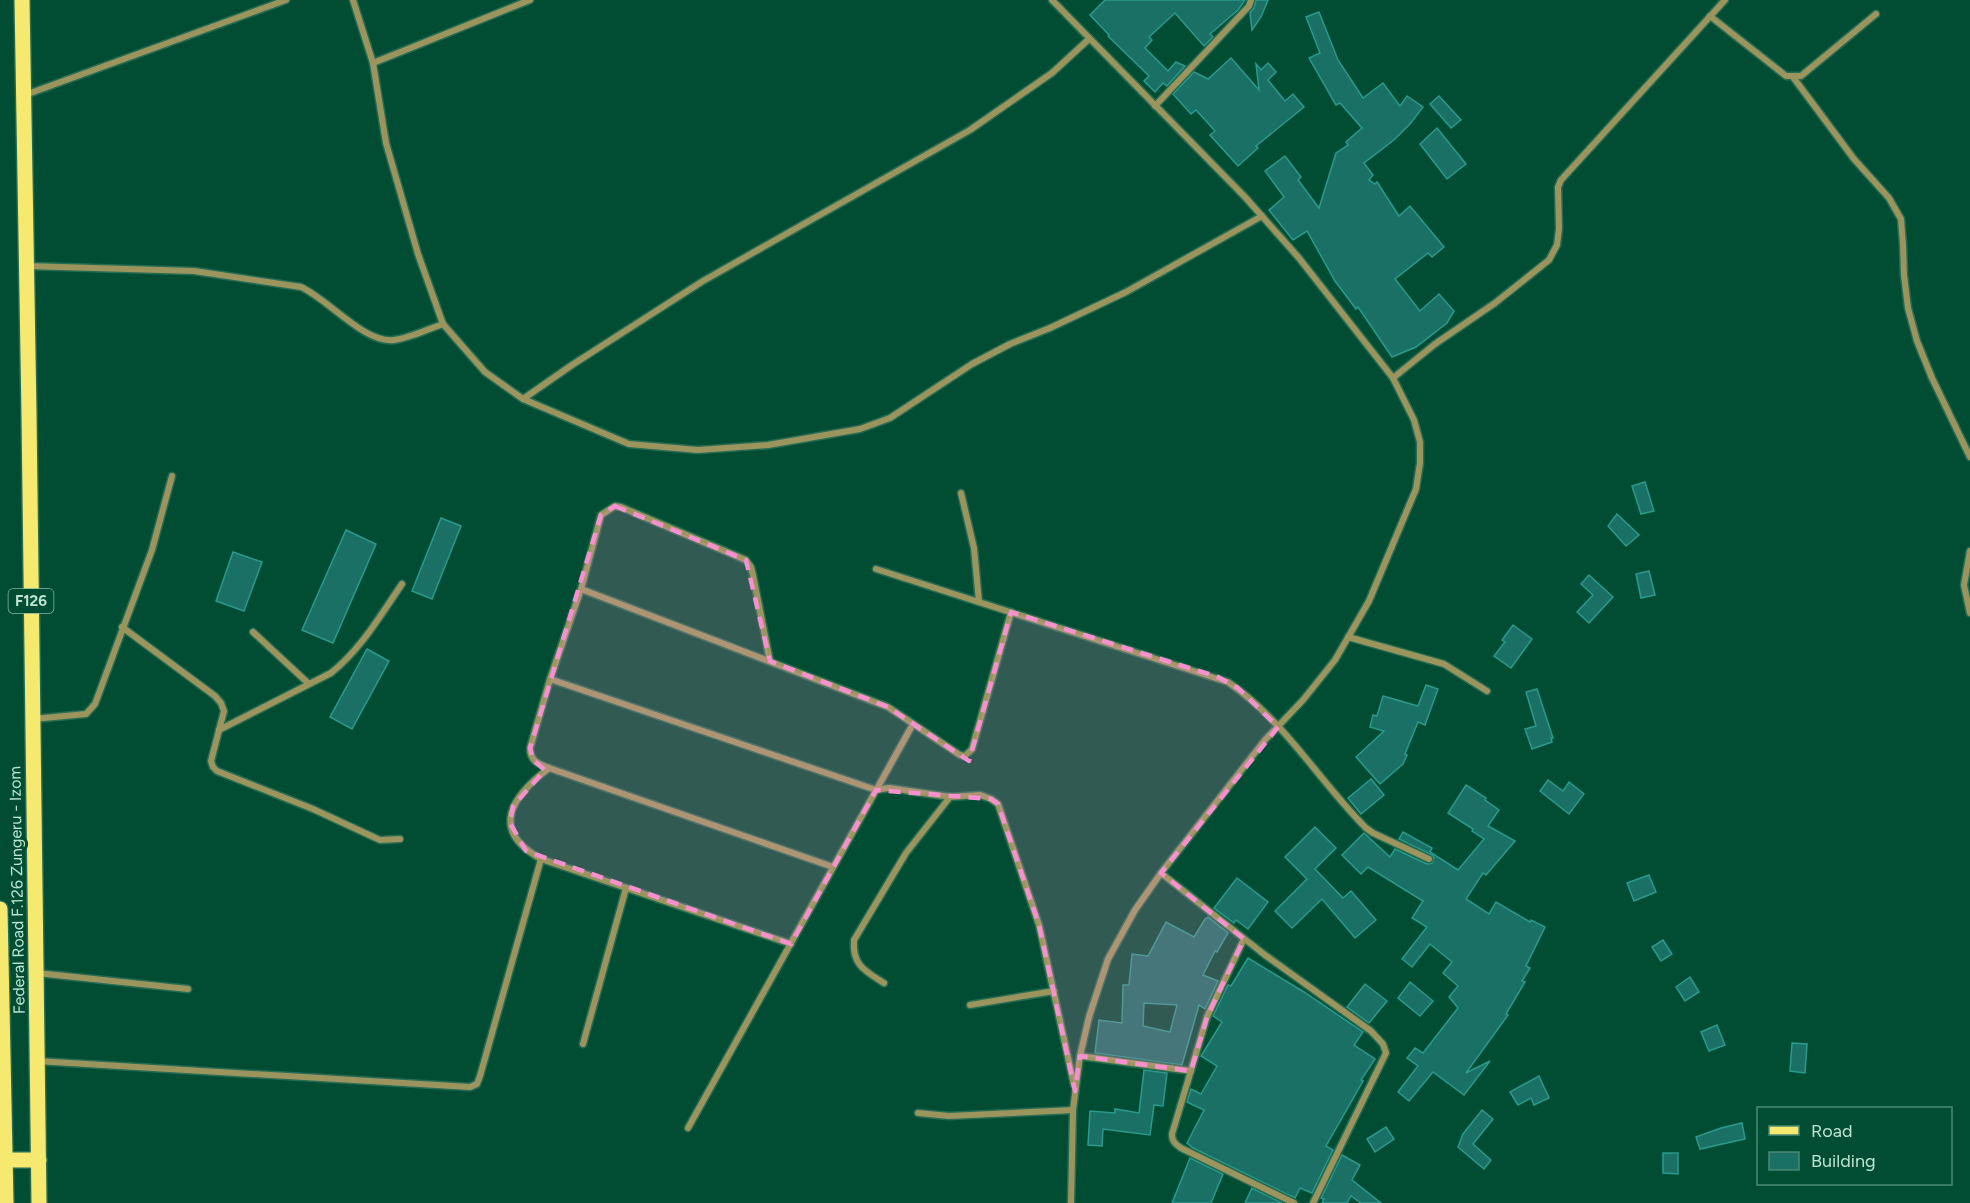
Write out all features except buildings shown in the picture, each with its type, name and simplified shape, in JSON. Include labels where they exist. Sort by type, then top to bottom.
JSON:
[{"type":"main road","name":"Federal Road F.126 Zungeru - Izom","points":[[22,0],[39,1203]]},
{"type":"main road","name":"Federal Road F.126 Zungeru - Izom","points":[[0,909],[6,1203]]},
{"type":"main road","points":[[6,1160],[39,1160]]},
{"type":"street","points":[[25,95],[286,0]]},
{"type":"street","points":[[353,0],[373,63],[386,143],[418,254],[443,324],[485,372],[523,399],[629,444],[698,450],[768,445],[860,429],[890,418],[972,364],[1126,292],[1262,216]]},
{"type":"street","points":[[373,63],[530,0]]},
{"type":"street","points":[[1052,0],[1262,216],[1299,258],[1363,337],[1392,378],[1414,420],[1420,442],[1416,489],[1369,601],[1335,660],[1303,700],[1258,749],[1161,873],[1135,910],[1108,959],[1089,1017],[1080,1056],[1073,1110],[1071,1203]]},
{"type":"street","points":[[1155,106],[1249,6],[1251,0]]},
{"type":"street","points":[[1392,378],[1550,260],[1557,245],[1559,229],[1558,187],[1560,180],[1725,0]]},
{"type":"street","points":[[1710,16],[1786,76],[1793,77],[1801,76],[1876,14]]},
{"type":"street","points":[[523,399],[703,281],[970,130],[1052,72],[1089,39]]},
{"type":"street","points":[[1793,77],[1854,159],[1889,198],[1900,219],[1908,309],[1917,341],[1970,457]]},
{"type":"street","points":[[27,266],[194,271],[301,287],[313,292],[368,334],[381,340],[394,340],[443,324]]},
{"type":"street","points":[[32,719],[86,714],[92,709],[152,550],[172,476]]},
{"type":"street","points":[[961,494],[974,548],[979,602]]},
{"type":"street","points":[[770,661],[753,575],[746,560],[615,506],[601,515],[581,589],[550,678],[530,754],[533,760],[549,768],[833,867]]},
{"type":"street","points":[[1970,551],[1964,585],[1970,613]]},
{"type":"street","points":[[876,569],[1218,677],[1238,688],[1278,727],[1366,828],[1429,859]]},
{"type":"street","points":[[219,730],[331,673],[353,653],[402,584]]},
{"type":"street","points":[[581,589],[888,707],[960,755],[965,756],[972,749],[1011,612]]},
{"type":"street","points":[[122,627],[216,696],[221,703],[224,711],[211,761],[217,771],[313,809],[380,840],[400,840]]},
{"type":"street","points":[[253,632],[309,684]]},
{"type":"street","points":[[1348,637],[1444,664],[1487,691]]},
{"type":"street","points":[[550,678],[876,790],[889,788],[950,797],[980,795],[998,804],[1039,925],[1075,1091]]},
{"type":"street","points":[[688,1128],[913,724]]},
{"type":"street","points":[[549,768],[525,789],[513,806],[510,823],[515,836],[526,851],[541,860],[790,944]]},
{"type":"street","points":[[884,983],[864,970],[855,960],[854,940],[906,853],[950,797]]},
{"type":"street","points":[[38,1061],[470,1087],[477,1084],[480,1076],[541,860]]},
{"type":"street","points":[[1161,873],[1244,939],[1371,1031],[1378,1037],[1386,1053],[1313,1203]]},
{"type":"street","points":[[583,1044],[626,888]]},
{"type":"street","points":[[1244,939],[1207,1017],[1172,1134],[1175,1145],[1294,1203]]},
{"type":"street","points":[[36,973],[188,989]]},
{"type":"street","points":[[970,1005],[1054,991]]},
{"type":"street","points":[[1080,1056],[1191,1071]]},
{"type":"street","points":[[918,1113],[949,1116],[1073,1110]]},
{"type":"highlighted area","points":[[615,506],[746,560],[770,661],[888,707],[969,761],[1011,612],[1218,677],[1238,688],[1278,727],[1161,873],[1244,939],[1207,1017],[1191,1071],[1080,1056],[1075,1091],[1039,925],[998,804],[991,799],[876,790],[791,944],[526,851],[510,823],[513,806],[545,770],[533,760],[530,748],[601,515]]}]
